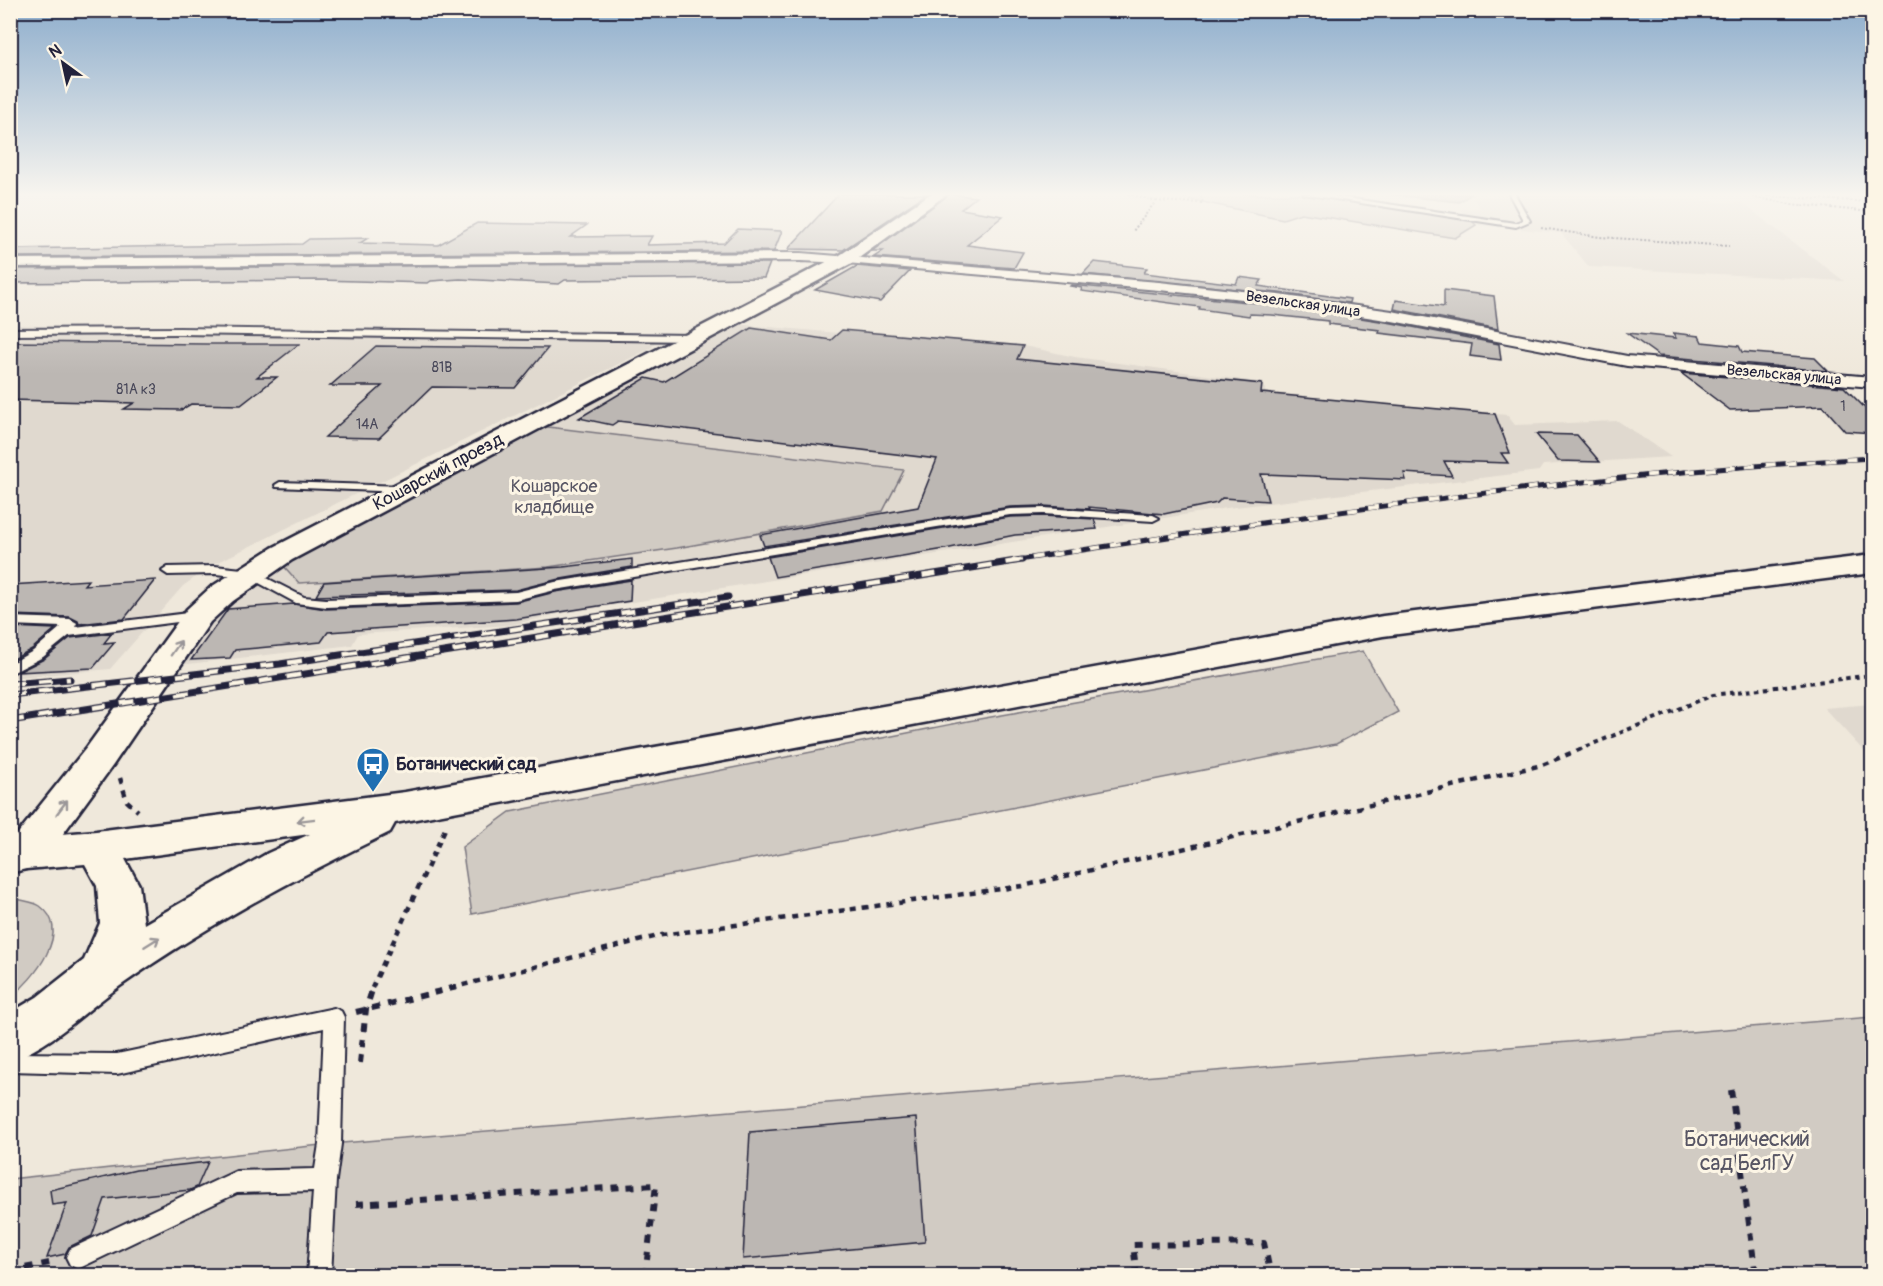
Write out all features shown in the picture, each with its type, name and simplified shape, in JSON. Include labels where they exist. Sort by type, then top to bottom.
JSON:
[{"type":"main road","name":"Кошарский проезд","points":[[18,855],[100,756],[198,616],[220,595],[282,554],[853,254]]},
{"type":"main road","points":[[18,855],[405,807],[654,759],[1383,626],[1872,564]]},
{"type":"main road","points":[[10,1039],[54,1012],[102,973],[191,918],[283,865],[405,807]]},
{"type":"main road","points":[[96,847],[118,885],[122,923],[102,973]]},
{"type":"street","name":"Везельская улица","points":[[10,263],[801,257],[846,259],[1159,286],[1279,299],[1438,324],[1628,361],[1872,382]]},
{"type":"lane","points":[[10,332],[180,331],[693,338]]},
{"type":"lane","points":[[280,485],[405,489]]},
{"type":"lane","points":[[168,571],[215,570],[251,574],[301,600],[326,603],[516,596],[555,586],[1010,512],[1043,511],[1153,518]]},
{"type":"lane","points":[[65,632],[198,616]]},
{"type":"lane","points":[[10,621],[70,623],[65,632],[38,654],[10,670]]},
{"type":"lane","points":[[10,1062],[117,1064],[334,1017],[330,1144],[325,1180],[320,1275]]},
{"type":"lane","points":[[78,1257],[236,1182],[325,1180]]},
{"type":"path","points":[[334,1017],[662,935],[1023,886],[1542,765],[1713,695],[1872,675]]},
{"type":"path","points":[[358,1076],[366,1009],[372,988],[449,820]]},
{"type":"path","points":[[1731,1090],[1756,1275]]},
{"type":"path","points":[[356,1204],[656,1185],[645,1275]]},
{"type":"path","points":[[1137,1275],[1133,1245],[1264,1243],[1271,1275]]},
{"type":"path","points":[[10,1271],[78,1257]]},
{"type":"shaded area","points":[[1578,254],[1809,254],[1844,281],[1589,267]]},
{"type":"shaded area","points":[[11,311],[13,311],[15,325],[254,335],[661,336],[651,348],[214,564],[183,586],[110,669],[11,678]]},
{"type":"shaded area","points":[[734,324],[896,338],[899,334],[1024,346],[1075,357],[1264,383],[1265,392],[1507,415],[1515,425],[1618,421],[1671,457],[1543,465],[1539,471],[1227,508],[558,614],[511,625],[358,634],[352,645],[162,667],[235,586],[280,562],[548,567],[677,548],[883,511],[904,470],[540,426]]},
{"type":"shaded area","points":[[1872,704],[1872,760],[1824,708]]},
{"type":"green space","name":"Кошарское кладбище","points":[[540,426],[904,470],[883,511],[677,548],[548,567],[299,583],[280,562]]},
{"type":"green space","points":[[1363,651],[1398,712],[1336,744],[472,914],[462,847],[510,812],[968,721]]},
{"type":"green space","points":[[17,899],[40,906],[49,916],[53,928],[52,941],[39,967],[11,997],[11,900]]},
{"type":"green space","name":"Ботанический сад БелГУ","points":[[1872,1017],[1872,1275],[11,1275],[10,1179],[330,1144]]},
{"type":"building","points":[[10,254],[390,254],[10,257]]},
{"type":"building","points":[[878,254],[1022,254],[1014,268],[874,257]]},
{"type":"building","points":[[1094,262],[1147,268],[1144,273],[1236,284],[1239,277],[1262,280],[1258,286],[1350,299],[1349,303],[1279,293],[1083,274]]},
{"type":"building","points":[[770,263],[764,278],[565,280],[559,284],[460,279],[428,283],[320,280],[10,283],[10,269]]},
{"type":"building","points":[[857,266],[910,271],[880,302],[815,290]]},
{"type":"building","points":[[1071,285],[1279,305],[1392,323],[1499,344],[1501,360],[1470,356],[1472,344],[1379,333],[1380,330],[1328,324],[1328,321],[1272,315],[1250,314],[1249,316],[1199,309],[1200,307],[1081,291],[1082,288]]},
{"type":"building","points":[[1444,290],[1494,296],[1498,329],[1394,309],[1396,300],[1444,307]]},
{"type":"building","points":[[751,328],[831,340],[842,330],[1023,346],[1017,359],[1262,384],[1261,393],[1495,414],[1510,453],[1501,453],[1508,463],[1444,461],[1452,476],[1404,473],[1406,480],[1261,474],[1268,501],[1222,498],[1217,503],[1164,514],[1089,507],[1090,509],[1043,506],[1010,507],[764,546],[760,535],[918,507],[937,459],[618,421],[612,425],[579,418],[646,378],[664,382]]},
{"type":"building","points":[[1627,333],[1676,338],[1673,333],[1699,336],[1702,342],[1739,346],[1742,352],[1815,358],[1828,371],[1659,356]]},
{"type":"building","points":[[10,342],[299,344],[257,377],[277,377],[241,405],[191,404],[181,410],[124,409],[134,403],[10,400]]},
{"type":"building","points":[[376,346],[548,348],[515,388],[432,387],[379,438],[325,437],[382,386],[330,386]]},
{"type":"building","points":[[1681,373],[1844,387],[1872,415],[1872,433],[1845,431],[1823,406],[1730,410]]},
{"type":"building","points":[[1536,434],[1577,435],[1600,462],[1558,461]]},
{"type":"building","points":[[1010,517],[1094,519],[1097,529],[1015,535],[775,577],[768,557]]},
{"type":"building","points":[[632,559],[632,567],[555,580],[516,590],[316,596],[324,582],[563,567]]},
{"type":"building","points":[[88,580],[84,585],[155,580],[124,619],[79,624],[70,617],[10,615],[10,585]]},
{"type":"building","points":[[631,580],[630,601],[516,619],[328,632],[321,642],[235,650],[230,658],[191,660],[228,609],[294,604],[326,609],[516,602],[555,592]]},
{"type":"building","points":[[10,627],[55,629],[32,649],[10,661]]},
{"type":"building","points":[[112,633],[104,643],[115,642],[93,668],[18,672],[44,659],[70,638]]},
{"type":"building","points":[[916,1118],[925,1242],[743,1259],[750,1132]]},
{"type":"building","points":[[208,1162],[197,1187],[190,1190],[105,1199],[92,1236],[69,1247],[65,1254],[47,1258],[67,1203],[52,1205],[50,1190],[136,1170]]},
{"type":"railway","points":[[1012,561],[1226,528],[1548,486],[1764,465],[1872,458]]},
{"type":"railway","points":[[10,721],[1022,560]]},
{"type":"railway","points":[[10,695],[280,664],[728,597]]},
{"type":"railway","points":[[10,684],[70,679]]},
{"type":"place","name":"Ботанический сад","points":[[373,793]]}]
